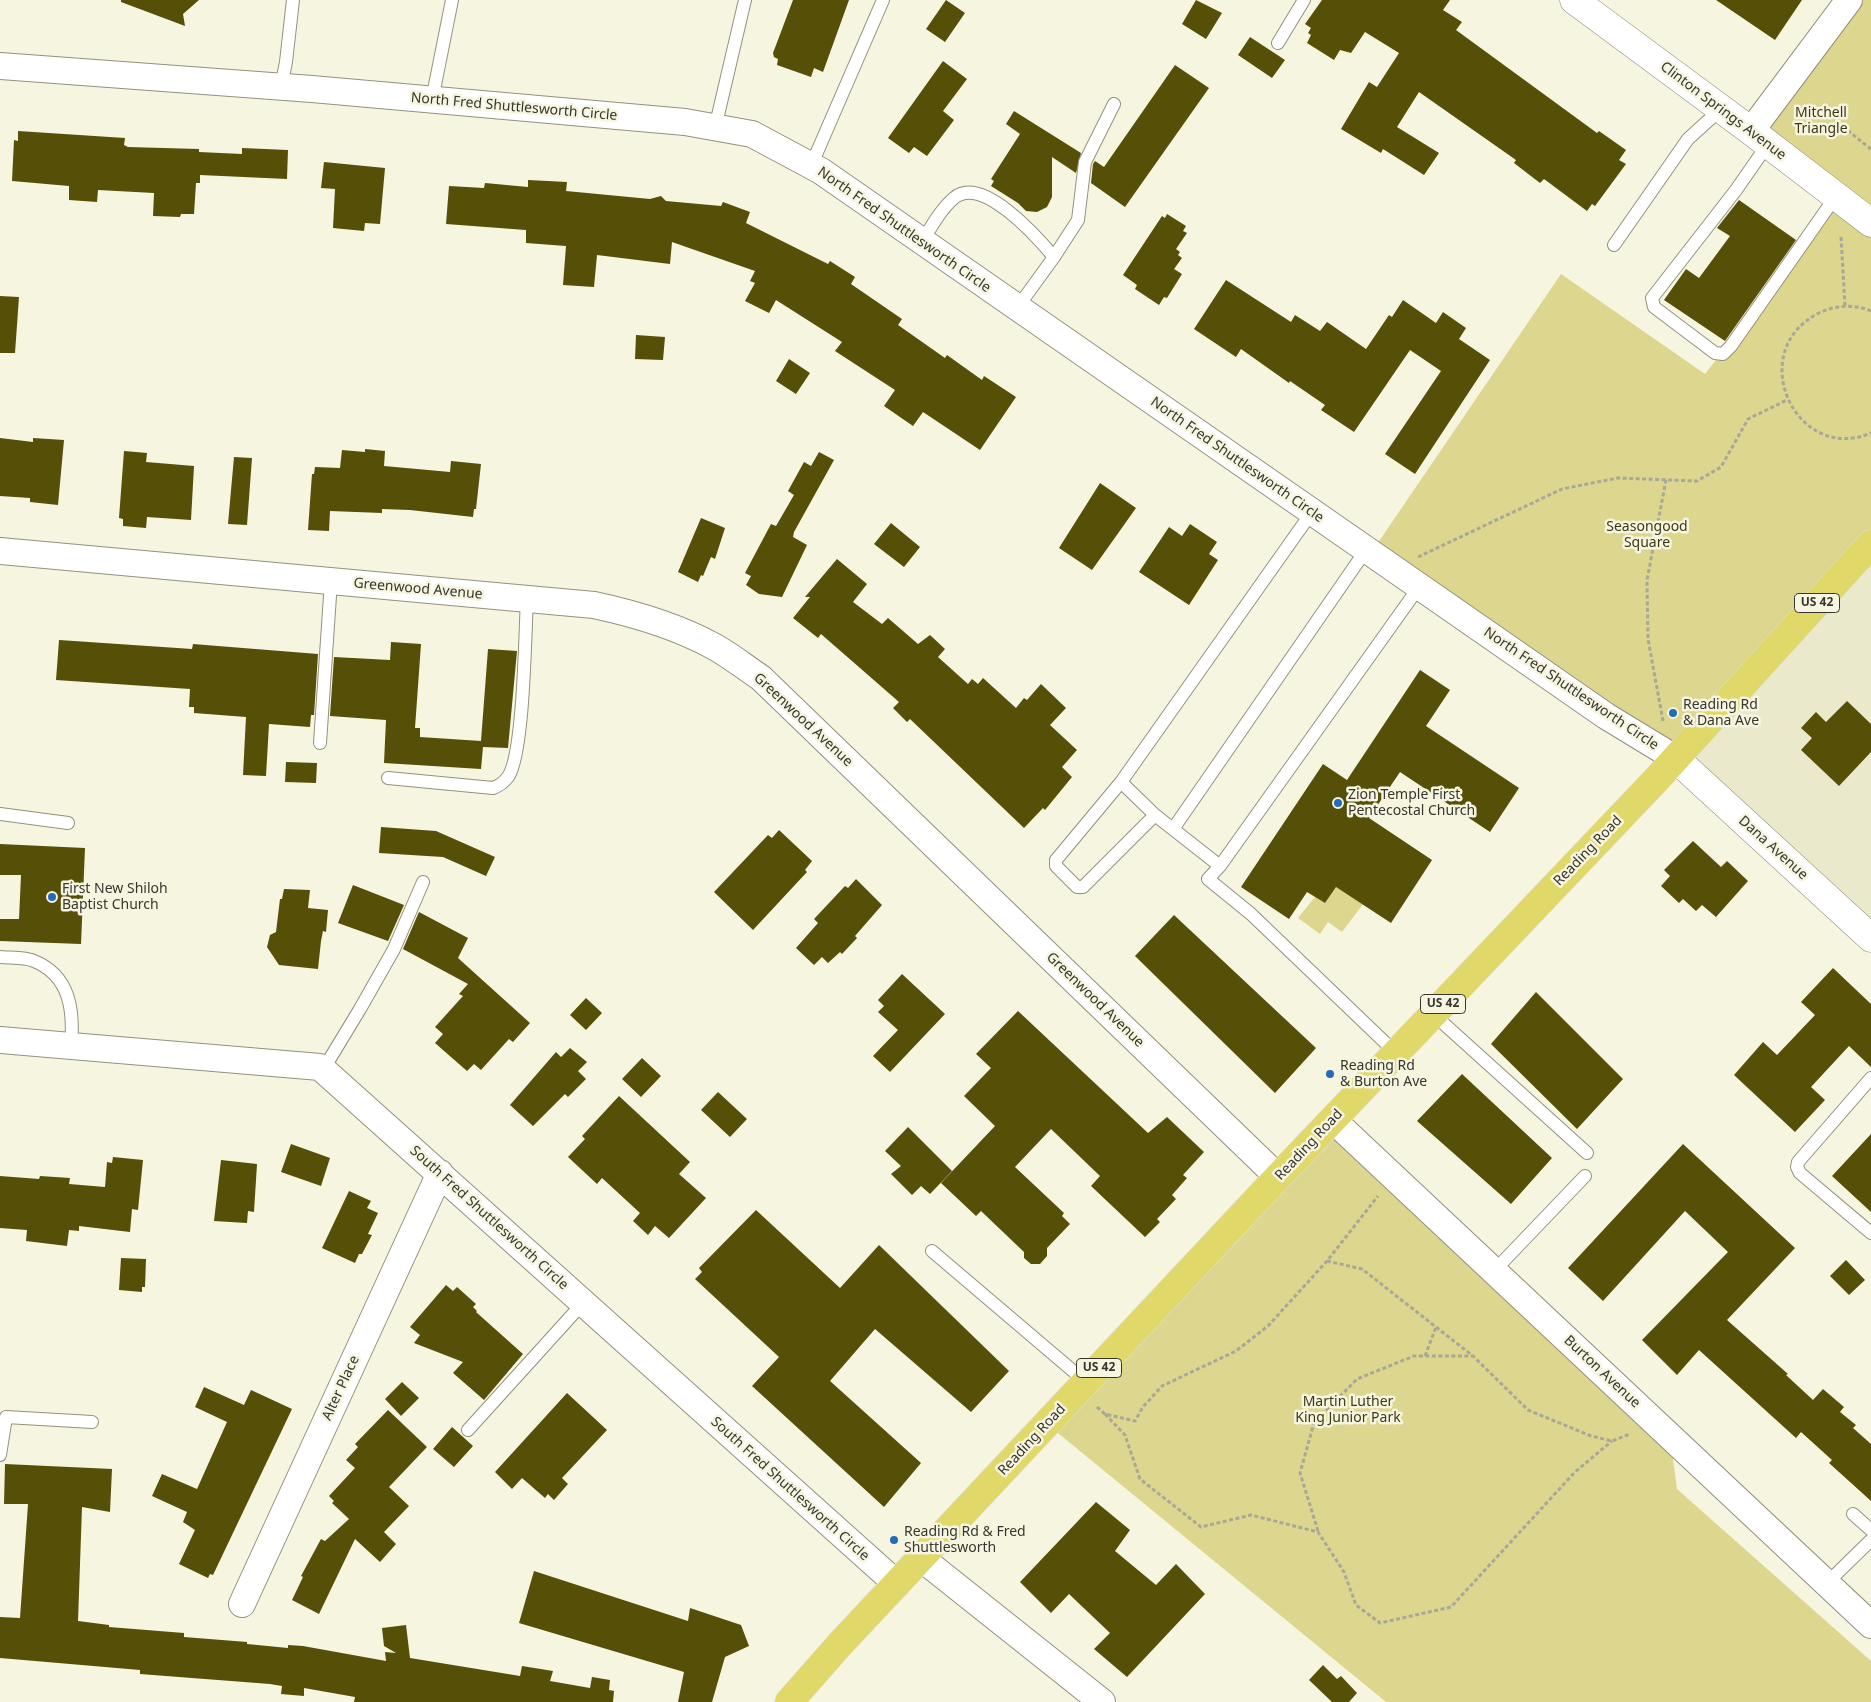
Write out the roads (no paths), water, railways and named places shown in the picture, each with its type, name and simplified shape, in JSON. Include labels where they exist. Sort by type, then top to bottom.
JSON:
[{"type":"main road","name":"Reading Road","points":[[790,1702],[921,1558],[1278,1177],[1676,758],[1871,544]]},
{"type":"street","name":"Clinton Springs Avenue","points":[[1574,0],[1760,137],[1871,223]]},
{"type":"street","points":[[1760,137],[1849,0]]},
{"type":"street","name":"North Fred Shuttlesworth Circle","points":[[0,66],[280,87],[685,122],[752,134],[811,166],[1606,716],[1676,758]]},
{"type":"street","name":"Greenwood Avenue","points":[[0,551],[594,605],[636,614],[677,629],[716,648],[761,678],[1278,1177]]},
{"type":"street","name":"Dana Avenue","points":[[1676,758],[1871,938]]},
{"type":"street","points":[[0,1040],[320,1067],[323,1070]]},
{"type":"street","name":"South Fred Shuttlesworth Circle","points":[[323,1070],[897,1584]]},
{"type":"street","name":"Burton Avenue","points":[[1333,1120],[1871,1625]]},
{"type":"street","name":"Alter Place","points":[[242,1604],[440,1173]]},
{"type":"street","points":[[921,1558],[1102,1702]]},
{"type":"lane","points":[[280,87],[286,62],[293,0]]},
{"type":"lane","points":[[432,100],[452,0]]},
{"type":"lane","points":[[715,128],[746,0]]},
{"type":"lane","points":[[811,166],[883,0]]},
{"type":"lane","points":[[1278,43],[1304,0]]},
{"type":"lane","points":[[1017,308],[1078,220],[1085,162],[1114,104]]},
{"type":"lane","points":[[1614,245],[1688,139],[1721,108]]},
{"type":"lane","points":[[1760,137],[1736,190],[1652,298],[1654,307],[1715,353],[1723,354],[1732,346],[1836,196]]},
{"type":"lane","points":[[922,242],[955,197],[965,193],[979,194],[1005,208],[1029,229],[1054,257]]},
{"type":"lane","points":[[1155,815],[1083,887],[1078,887],[1056,866],[1056,860],[1121,782],[1312,512]]},
{"type":"lane","points":[[1173,829],[1366,550]]},
{"type":"lane","points":[[320,743],[331,581]]},
{"type":"lane","points":[[1396,1053],[1251,914],[1208,879],[1220,866],[1419,586]]},
{"type":"lane","points":[[388,778],[493,788],[498,786],[508,776],[516,746],[528,599]]},
{"type":"lane","points":[[1121,782],[1155,815],[1220,866]]},
{"type":"lane","points":[[0,814],[68,823]]},
{"type":"lane","points":[[323,1070],[360,1010],[394,948],[423,882]]},
{"type":"lane","points":[[0,957],[33,961],[53,972],[67,994],[73,1018],[71,1046]]},
{"type":"lane","points":[[1433,1014],[1587,1152]]},
{"type":"lane","points":[[1871,1078],[1798,1162],[1797,1168],[1800,1173],[1871,1233]]},
{"type":"lane","points":[[1494,1271],[1585,1176]]},
{"type":"lane","points":[[932,1251],[1082,1386]]},
{"type":"lane","points":[[468,1430],[584,1303]]},
{"type":"lane","points":[[0,1455],[6,1417],[92,1422]]},
{"type":"lane","points":[[1853,1514],[1871,1530]]},
{"type":"lane","points":[[1827,1583],[1871,1540]]},
{"type":"place","name":"Reading Rd & Dana Ave","points":[[1673,713]]},
{"type":"place","name":"Zion Temple First Pentecostal Church","points":[[1338,803]]},
{"type":"place","name":"First New Shiloh Baptist Church","points":[[52,897]]},
{"type":"place","name":"Reading Rd & Burton Ave","points":[[1330,1074]]},
{"type":"place","name":"Reading Rd & Fred Shuttlesworth","points":[[894,1540]]},
{"type":"park label","name":"Mitchell Triangle","points":[[1821,122]]},
{"type":"park label","name":"Seasongood Square","points":[[1647,536]]},
{"type":"park label","name":"Martin Luther King Junior Park","points":[[1348,1410]]}]
